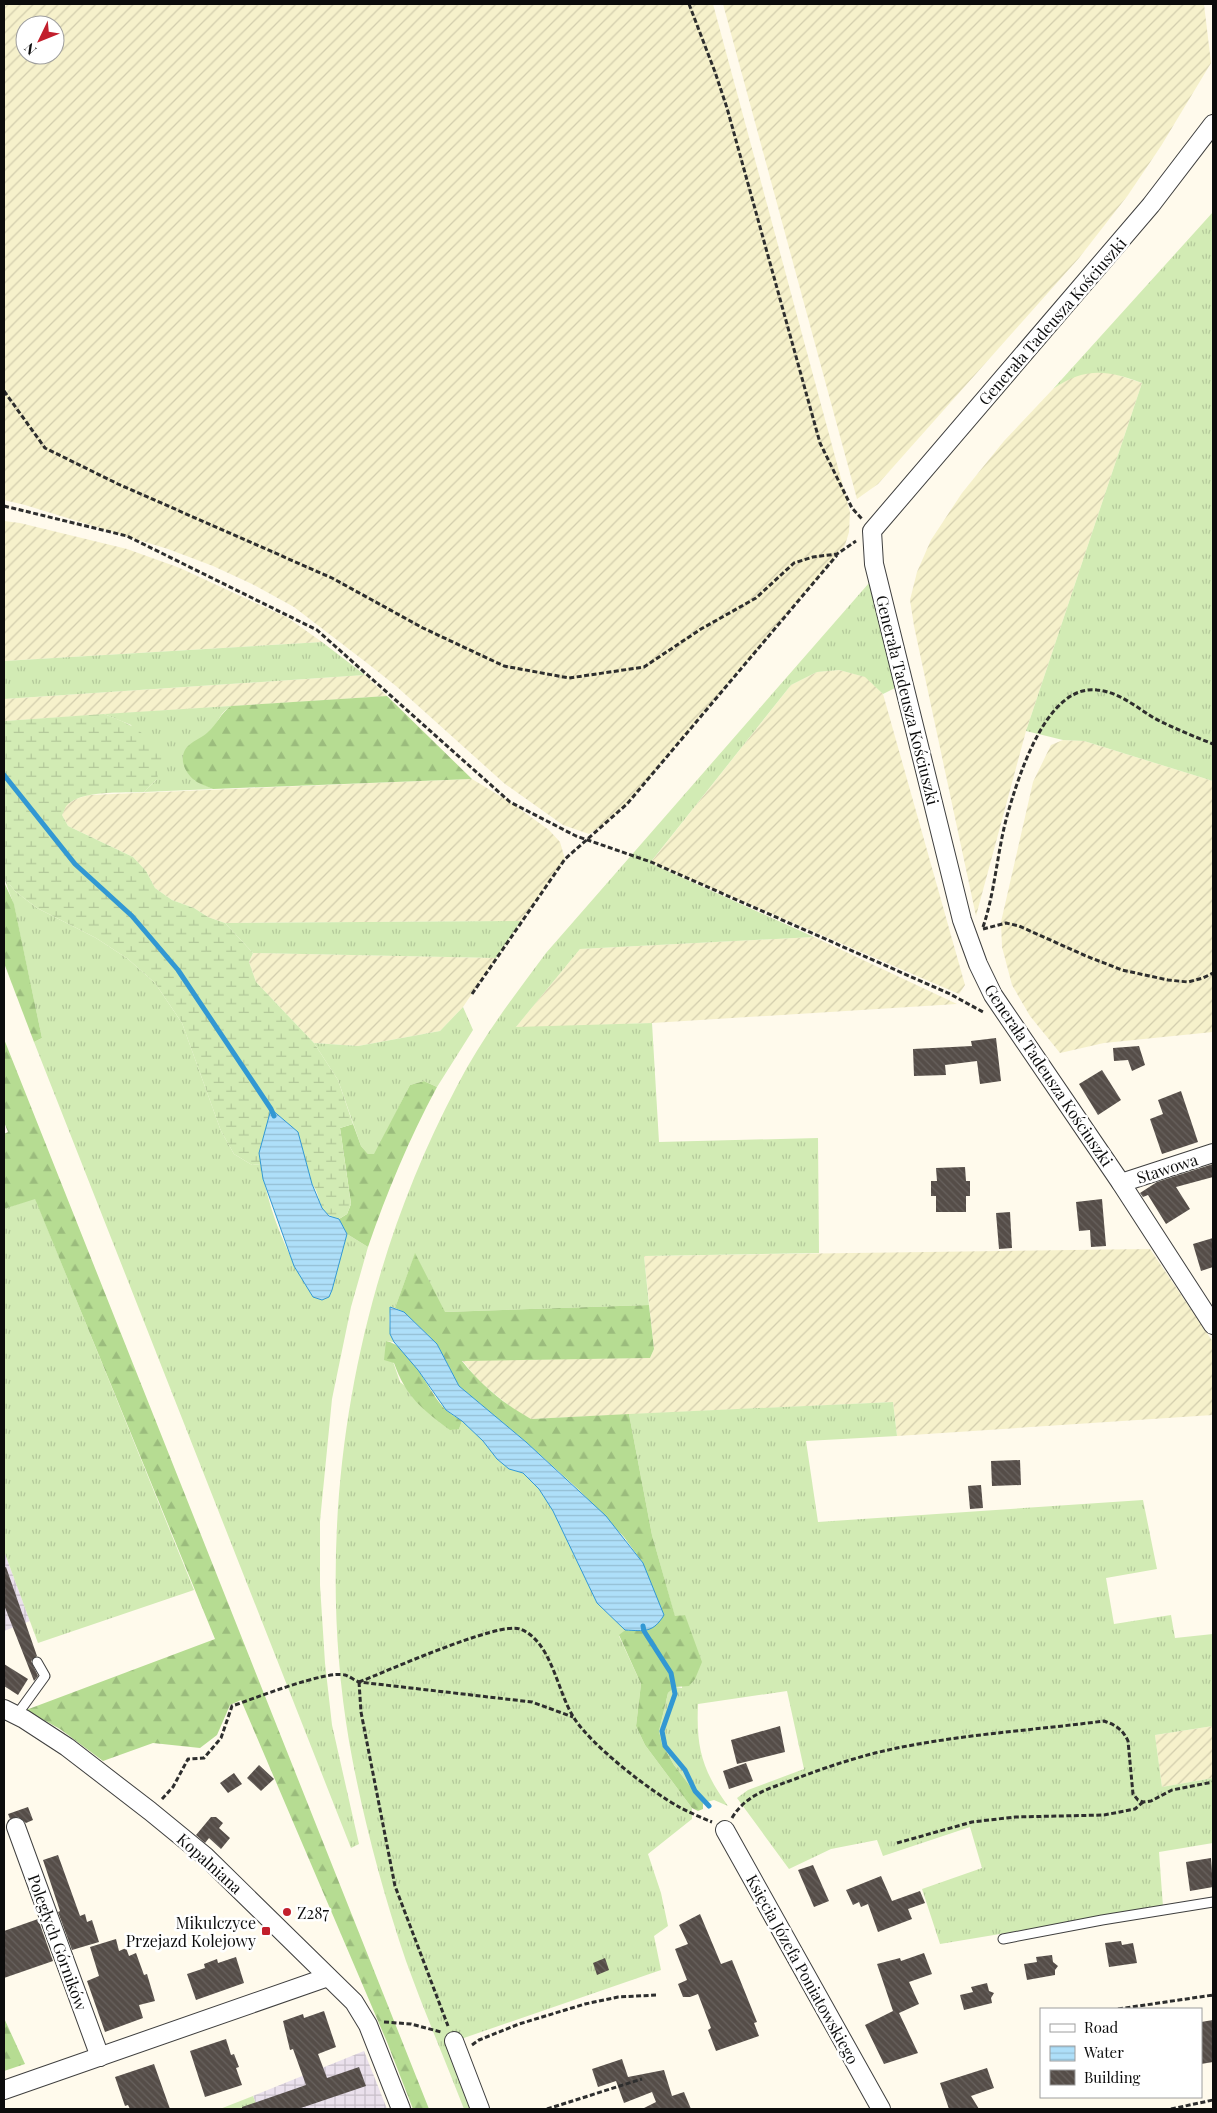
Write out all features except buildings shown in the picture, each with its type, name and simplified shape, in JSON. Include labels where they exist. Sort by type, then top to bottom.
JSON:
[{"type":"street","name":"Generała Tadeusza Kościuszki","points":[[1213,124],[1151,205],[872,531],[874,564],[962,920],[978,964],[994,995],[1121,1183],[1213,1324]]},
{"type":"street","name":"Stawowa","points":[[1121,1183],[1213,1154]]},
{"type":"street","name":"Kopalniana","points":[[10,1712],[67,1747],[205,1856],[354,2002],[368,2025],[400,2109]]},
{"type":"street","name":"Poległych Górników","points":[[16,1827],[100,2057]]},
{"type":"street","name":"Księcia Józefa Poniatowskiego","points":[[725,1830],[881,2109]]},
{"type":"street","points":[[4,2090],[328,1977]]},
{"type":"street","points":[[455,2042],[480,2109]]},
{"type":"lane","points":[[10,1712],[45,1676],[37,1662]]},
{"type":"lane","points":[[1003,1939],[1102,1920],[1213,1902]]},
{"type":"path","points":[[472,994],[565,859],[627,804],[837,554],[872,531],[852,508],[820,444],[727,108],[689,4]]},
{"type":"path","points":[[4,391],[45,448],[118,484],[332,578],[422,628],[504,666],[570,678],[644,667],[701,629],[756,598],[794,563],[813,557],[837,554]]},
{"type":"path","points":[[4,506],[127,536],[317,630],[510,802],[586,840],[651,862],[740,900],[950,994],[985,1012]]},
{"type":"path","points":[[1213,744],[1155,718],[1110,692],[1095,689],[1078,691],[1065,698],[1052,713],[1033,746],[1020,778],[1007,817],[982,929],[1006,922],[1113,966],[1168,980],[1188,982],[1203,978],[1213,972]]},
{"type":"path","points":[[358,1682],[453,1645],[501,1629],[519,1628],[538,1642],[574,1718],[601,1749],[680,1808],[725,1830],[738,1807],[748,1798],[764,1790],[846,1761],[922,1744],[1104,1721],[1115,1725],[1125,1733],[1128,1741],[1133,1794],[1138,1800],[1143,1802],[1151,1801],[1172,1790],[1213,1782]]},
{"type":"path","points":[[150,1811],[173,1787],[188,1759],[204,1758],[221,1738],[232,1706],[299,1683],[327,1676],[344,1674],[358,1682],[532,1702],[574,1718]]},
{"type":"path","points":[[358,1682],[361,1712],[395,1886],[455,2042]]},
{"type":"path","points":[[896,1843],[972,1822],[1015,1817],[1104,1815],[1135,1809],[1143,1802]]},
{"type":"path","points":[[368,2025],[400,2022],[455,2042],[479,2040],[519,2024],[585,2004],[618,1997],[656,1995]]},
{"type":"path","points":[[1125,2008],[1213,1995]]},
{"type":"path","points":[[547,2109],[642,2080]]},
{"type":"path","points":[[1171,2109],[1213,2100]]},
{"type":"shaded area","points":[[4,4],[713,4],[850,512],[849,532],[845,545],[627,804],[604,824],[589,834],[563,825],[505,784],[396,686],[294,607],[252,584],[213,566],[168,549],[4,500]]},
{"type":"shaded area","points":[[723,4],[1204,4],[1211,63],[1161,146],[1128,195],[1079,258],[878,484],[857,499]]},
{"type":"shaded area","points":[[1088,372],[1109,372],[1142,383],[1026,731],[976,916],[910,600],[917,572],[931,540],[962,493],[1004,441],[1053,389],[1068,378]]},
{"type":"shaded area","points":[[4,521],[20,523],[127,549],[180,568],[288,618],[322,642],[4,661]]},
{"type":"shaded area","points":[[839,670],[866,677],[883,694],[965,985],[959,994],[651,862],[791,685],[817,672]]},
{"type":"shaded area","points":[[365,675],[387,696],[4,721],[4,699]]},
{"type":"shaded area","points":[[1063,740],[1084,741],[1213,781],[1213,1032],[1104,1043],[1060,1053],[1030,1016],[1012,985],[1002,947],[1001,922],[1033,782],[1051,745]]},
{"type":"shaded area","points":[[472,779],[510,802],[549,830],[560,842],[565,859],[521,921],[225,923],[172,900],[155,888],[146,871],[133,857],[68,826],[62,815],[66,805],[76,799],[89,795]]},
{"type":"shaded area","points":[[814,937],[957,1004],[652,1023],[515,1028],[580,949]]},
{"type":"shaded area","points":[[253,953],[496,958],[463,1007],[440,1031],[358,1046],[314,1043],[256,982],[249,962]]},
{"type":"shaded area","points":[[1150,1249],[1213,1342],[1213,1415],[897,1436],[893,1402],[531,1419],[516,1411],[477,1379],[462,1360],[650,1358],[654,1349],[644,1256]]},
{"type":"shaded area","points":[[4,1551],[30,1621],[4,1631]]},
{"type":"shaded area","points":[[1213,1726],[1213,1778],[1162,1787],[1155,1735]]},
{"type":"shaded area","points":[[364,2051],[387,2109],[258,2109],[253,2096]]},
{"type":"green space","points":[[1213,212],[1213,781],[1084,741],[1063,740],[1026,731],[1142,383],[1118,375],[1096,373],[1075,377],[1053,389]]},
{"type":"green space","points":[[869,583],[895,688],[883,694],[865,677],[839,670],[817,672],[791,685],[650,863],[814,937],[580,949],[516,1027],[652,1023],[659,1142],[818,1138],[819,1253],[644,1256],[649,1305],[444,1312],[415,1254],[395,1308],[391,1307],[389,1325],[394,1342],[386,1341],[400,1382],[459,1429],[462,1421],[483,1441],[497,1459],[509,1469],[523,1473],[539,1489],[553,1511],[597,1603],[625,1630],[619,1636],[641,1684],[636,1726],[645,1745],[692,1808],[692,1819],[648,1854],[661,1893],[668,1926],[654,1936],[661,1970],[458,2040],[476,2109],[464,2109],[406,1961],[389,1907],[366,1824],[349,1741],[339,1658],[336,1574],[339,1489],[350,1405],[367,1322],[391,1240],[421,1161],[466,1069],[498,1018],[546,953]]},
{"type":"green space","points":[[322,642],[365,675],[4,699],[4,661]]},
{"type":"green space","points":[[387,696],[472,779],[213,789],[195,781],[184,767],[184,753],[189,745],[208,732],[231,706]]},
{"type":"green space","points":[[231,706],[223,713],[210,731],[188,746],[194,780],[213,789],[144,792],[157,779],[131,725],[104,714]]},
{"type":"green space","points":[[104,714],[130,725],[143,734],[156,748],[162,757],[157,779],[144,792],[104,793],[74,800],[67,805],[62,815],[68,826],[133,857],[146,871],[155,888],[172,900],[225,923],[253,953],[249,962],[256,982],[314,1043],[338,1080],[353,1124],[340,1128],[351,1204],[347,1214],[339,1219],[325,1212],[315,1188],[301,1176],[259,1153],[261,1164],[252,1165],[234,1154],[221,1131],[182,1023],[155,983],[128,959],[96,938],[37,908],[16,892],[4,878],[4,721]]},
{"type":"green space","points":[[4,878],[16,892],[37,908],[96,938],[128,959],[155,983],[182,1023],[221,1131],[234,1154],[252,1165],[261,1164],[264,1182],[280,1233],[295,1266],[313,1297],[329,1297],[347,1234],[368,1247],[351,1307],[332,1399],[320,1521],[320,1585],[325,1663],[332,1725],[359,1844],[351,1848],[34,1042],[42,1038],[14,905]]},
{"type":"green space","points":[[4,882],[14,904],[42,1038],[34,1042],[4,963]]},
{"type":"green space","points":[[521,921],[496,958],[253,953],[225,923]]},
{"type":"green space","points":[[463,1007],[473,1030],[437,1087],[424,1081],[410,1085],[375,1154],[368,1154],[361,1146],[338,1080],[314,1043],[358,1046],[440,1031]]},
{"type":"green space","points":[[4,1039],[429,2109],[413,2109],[387,2042],[241,1700],[230,1705],[217,1735],[200,1748],[153,1743],[103,1761],[60,1729],[26,1710],[215,1639],[35,1199],[4,1209],[4,1134],[8,1132],[4,1122]]},
{"type":"green space","points":[[424,1081],[437,1087],[399,1166],[368,1247],[347,1234],[339,1219],[347,1214],[351,1204],[340,1128],[353,1124],[361,1146],[368,1154],[374,1154],[410,1085]]},
{"type":"green space","points":[[35,1198],[194,1590],[38,1643],[4,1551],[4,1209]]},
{"type":"green space","points":[[415,1253],[445,1312],[649,1305],[654,1349],[650,1358],[462,1361],[494,1393],[531,1419],[629,1414],[652,1535],[675,1616],[685,1615],[702,1662],[695,1679],[689,1686],[675,1687],[668,1693],[659,1731],[662,1744],[674,1765],[703,1803],[703,1809],[698,1811],[692,1808],[645,1745],[636,1726],[641,1684],[619,1635],[625,1630],[644,1631],[643,1563],[624,1537],[578,1489],[526,1442],[459,1386],[437,1344],[404,1312],[395,1308]]},
{"type":"green space","points":[[386,1341],[395,1344],[403,1351],[419,1371],[439,1402],[446,1410],[462,1421],[459,1429],[450,1430],[423,1409],[410,1394],[394,1363],[384,1360]]},
{"type":"green space","points":[[893,1402],[897,1436],[806,1441],[818,1522],[1143,1500],[1157,1569],[1106,1578],[1114,1624],[1171,1615],[1175,1638],[1213,1634],[1213,1726],[1155,1735],[1162,1787],[1213,1778],[1213,1843],[1159,1852],[1163,1907],[940,1944],[922,1889],[982,1868],[970,1827],[883,1856],[877,1840],[831,1849],[789,1869],[737,1798],[748,1790],[804,1769],[787,1691],[698,1704],[698,1733],[702,1758],[712,1781],[728,1806],[714,1800],[703,1803],[674,1765],[662,1744],[659,1731],[668,1693],[675,1687],[682,1688],[685,1615],[675,1617],[652,1535],[629,1414]]},
{"type":"green space","points":[[4,2018],[25,2064],[4,2071]]},
{"type":"green space","points":[[253,2096],[258,2109],[220,2109]]},
{"type":"water","points":[[271,1109],[298,1132],[312,1184],[322,1208],[329,1216],[339,1219],[347,1234],[332,1290],[329,1297],[322,1300],[313,1297],[294,1266],[263,1179],[259,1153]]},
{"type":"water","points":[[390,1307],[404,1312],[437,1344],[459,1386],[526,1442],[606,1516],[643,1563],[664,1615],[656,1625],[648,1630],[625,1630],[597,1603],[553,1511],[539,1489],[523,1473],[509,1469],[497,1459],[483,1441],[462,1421],[446,1410],[418,1370],[394,1342],[390,1334]]},
{"type":"waterway","points":[[4,775],[75,864],[132,916],[178,970],[274,1116]]},
{"type":"waterway","points":[[643,1626],[644,1631],[671,1673],[675,1694],[662,1731],[665,1746],[685,1770],[695,1791],[709,1806]]},
{"type":"place","name":"Z287","points":[[287,1912]]},
{"type":"place","name":"Mikulczyce Przejazd Kolejowy","points":[[266,1931]]}]
